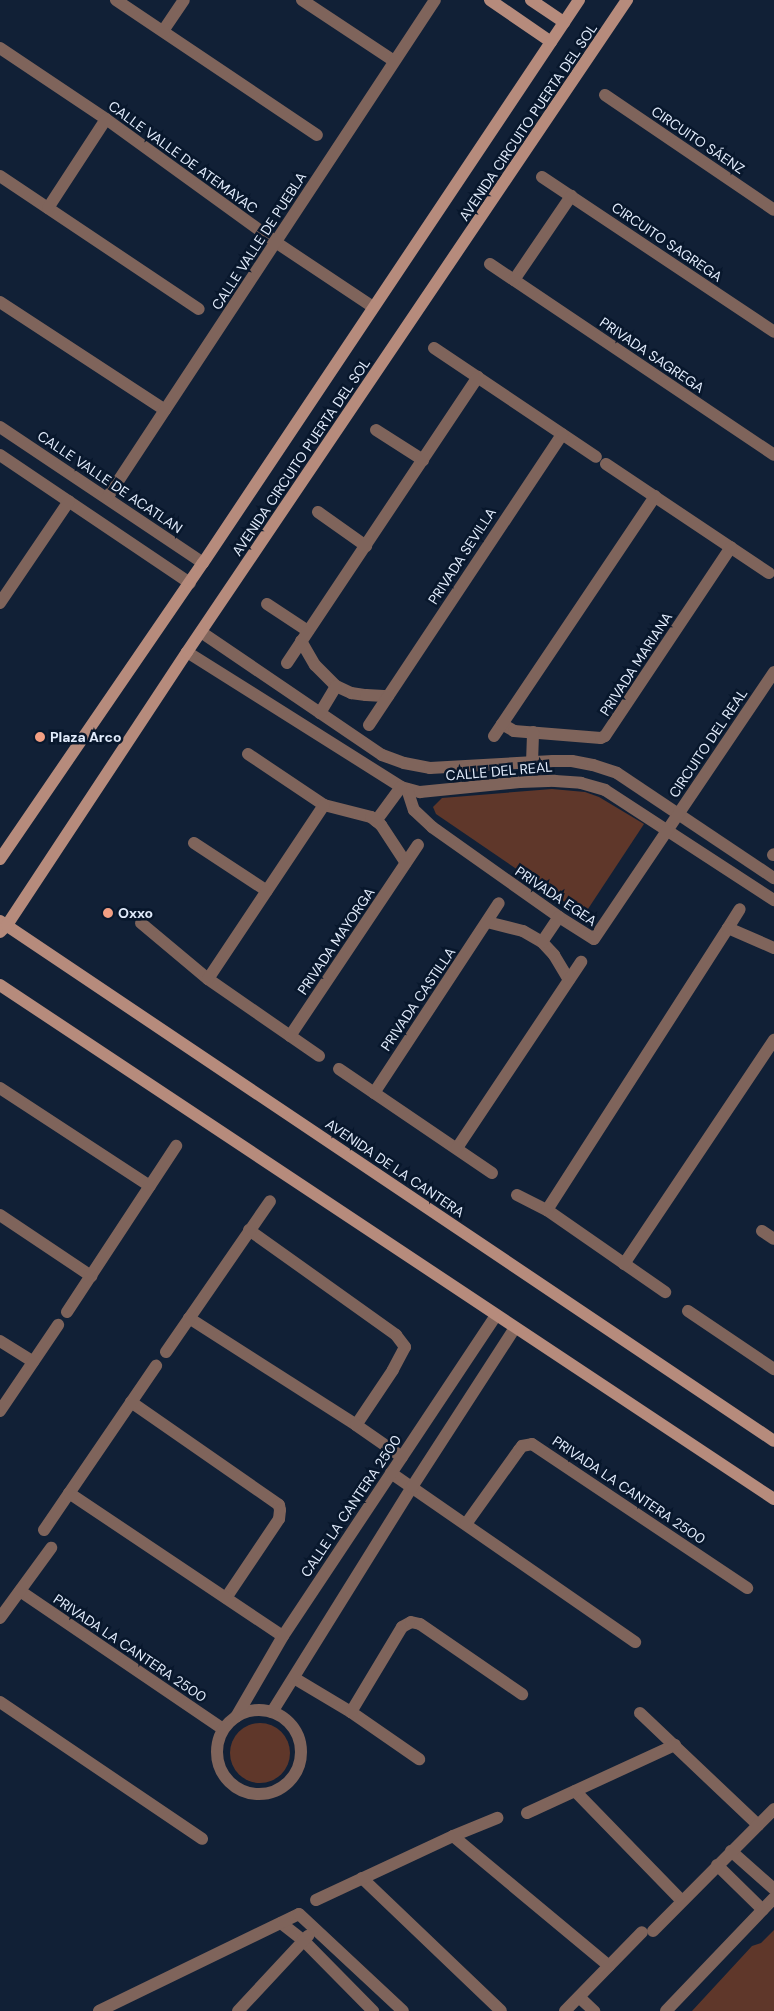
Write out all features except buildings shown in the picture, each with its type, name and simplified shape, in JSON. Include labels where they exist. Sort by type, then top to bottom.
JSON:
[{"type":"street","points":[[116,0],[317,135]]},
{"type":"street","points":[[163,31],[184,0]]},
{"type":"street","points":[[302,0],[394,61]]},
{"type":"street","name":"CALLE VALLE DE PUEBLA","points":[[107,498],[277,243],[435,0]]},
{"type":"street","points":[[490,0],[551,42]]},
{"type":"street","points":[[531,0],[564,22]]},
{"type":"street","name":"AVENIDA CIRCUITO PUERTA DEL SOL","points":[[0,859],[203,563],[579,0]]},
{"type":"street","name":"AVENIDA CIRCUITO PUERTA DEL SOL","points":[[2,926],[627,0]]},
{"type":"street","name":"CALLE VALLE DE ATEMAYAC","points":[[0,48],[106,120],[277,243],[373,307]]},
{"type":"street","name":"CIRCUITO SÁENZ","points":[[605,95],[774,210]]},
{"type":"street","points":[[48,208],[106,120]]},
{"type":"street","points":[[0,176],[200,309]]},
{"type":"street","name":"CIRCUITO SAGREGA","points":[[542,177],[774,332]]},
{"type":"street","points":[[514,280],[571,196]]},
{"type":"street","name":"PRIVADA SAGREGA","points":[[490,264],[774,455]]},
{"type":"street","points":[[0,302],[165,410]]},
{"type":"street","points":[[434,348],[769,573]]},
{"type":"street","points":[[286,663],[478,378]]},
{"type":"street","name":"CALLE VALLE DE ACATLAN","points":[[0,427],[203,563]]},
{"type":"street","points":[[376,430],[423,460]]},
{"type":"street","name":"PRIVADA SEVILLA","points":[[369,725],[562,434]]},
{"type":"street","points":[[23,470],[36,450]]},
{"type":"street","points":[[0,454],[190,582]]},
{"type":"street","points":[[494,736],[655,496]]},
{"type":"street","points":[[0,603],[69,501]]},
{"type":"street","points":[[318,512],[366,546]]},
{"type":"street","name":"PRIVADA MARIANA","points":[[502,724],[514,731],[601,738],[606,736],[731,547]]},
{"type":"street","points":[[267,604],[304,636],[315,665],[336,686],[366,696],[388,696]]},
{"type":"street","name":"CALLE DEL REAL","points":[[201,632],[382,755],[404,763],[430,768],[572,761],[609,770],[679,814],[774,878]]},
{"type":"street","name":"CALLE DEL REAL","points":[[187,652],[276,710],[404,788],[442,791],[555,781],[581,783],[605,790],[774,900]]},
{"type":"street","points":[[241,687],[253,668]]},
{"type":"street","name":"CIRCUITO DEL REAL","points":[[668,830],[774,672]]},
{"type":"street","points":[[320,713],[336,686]]},
{"type":"street","points":[[276,710],[288,692]]},
{"type":"street","points":[[532,763],[533,732]]},
{"type":"street","points":[[248,754],[324,805],[360,813],[376,821],[390,838],[406,863]]},
{"type":"street","points":[[376,821],[404,788]]},
{"type":"street","name":"PRIVADA EGEA","points":[[404,788],[414,810],[432,827],[590,938],[597,938],[668,830]]},
{"type":"street","points":[[208,979],[324,805]]},
{"type":"street","points":[[194,843],[267,891]]},
{"type":"street","name":"PRIVADA MAYORGA","points":[[290,1036],[418,845]]},
{"type":"street","name":"PRIVADA CASTILLA","points":[[374,1093],[499,903]]},
{"type":"street","points":[[547,1210],[740,909]]},
{"type":"street","points":[[542,942],[559,917]]},
{"type":"street","points":[[487,922],[523,931],[542,942],[554,955],[569,980]]},
{"type":"street","points":[[141,923],[208,979],[318,1056]]},
{"type":"street","name":"AVENIDA DE LA CANTERA","points":[[2,926],[774,1441]]},
{"type":"street","points":[[728,928],[774,948]]},
{"type":"street","points":[[457,1148],[582,962]]},
{"type":"street","points":[[0,985],[774,1499]]},
{"type":"street","points":[[624,1264],[774,1040]]},
{"type":"street","points":[[339,1069],[492,1173]]},
{"type":"street","points":[[0,1088],[150,1186]]},
{"type":"street","points":[[67,1312],[176,1146]]},
{"type":"street","points":[[518,1195],[547,1210],[665,1292]]},
{"type":"street","points":[[166,1352],[270,1201]]},
{"type":"street","points":[[0,1215],[91,1276]]},
{"type":"street","points":[[250,1230],[402,1341],[405,1347],[401,1356],[356,1425]]},
{"type":"street","points":[[762,1231],[774,1239]]},
{"type":"street","points":[[688,1311],[774,1369]]},
{"type":"street","name":"CALLE LA CANTERA 2500","points":[[236,1716],[283,1636],[496,1315]]},
{"type":"street","points":[[189,1318],[356,1425],[402,1457]]},
{"type":"street","points":[[0,1411],[58,1325]]},
{"type":"street","points":[[272,1712],[412,1487],[515,1328]]},
{"type":"street","points":[[0,1342],[33,1362]]},
{"type":"street","points":[[44,1530],[156,1366]]},
{"type":"street","points":[[132,1402],[279,1505],[279,1519],[226,1598]]},
{"type":"street","name":"PRIVADA LA CANTERA 2500","points":[[466,1524],[522,1446],[532,1444],[747,1588]]},
{"type":"street","points":[[391,1473],[635,1642]]},
{"type":"street","points":[[69,1492],[283,1636]]},
{"type":"street","points":[[0,1618],[51,1548]]},
{"type":"street","name":"PRIVADA LA CANTERA 2500","points":[[20,1591],[224,1729]]},
{"type":"street","points":[[351,1712],[402,1627],[411,1622],[420,1624],[522,1694]]},
{"type":"street","points":[[294,1678],[351,1712],[419,1759]]},
{"type":"street","points":[[0,1702],[202,1839]]},
{"type":"street","points":[[260,1710],[272,1712],[284,1718],[294,1728],[300,1742],[301,1756],[298,1770],[278,1790],[264,1794],[250,1794],[237,1788],[226,1779],[219,1767],[216,1753],[218,1739],[224,1729],[236,1716],[247,1711],[260,1710]]},
{"type":"street","points":[[640,1713],[758,1825]]},
{"type":"street","points":[[527,1813],[675,1745]]},
{"type":"street","points":[[575,1791],[681,1900]]},
{"type":"street","points":[[594,2011],[574,2006],[609,1966],[648,1932],[774,1809]]},
{"type":"street","points":[[316,1900],[453,1836],[497,1818]]},
{"type":"street","points":[[453,1836],[609,1966]]},
{"type":"street","points":[[731,1851],[774,1889]]},
{"type":"street","points":[[717,1865],[763,1910]]},
{"type":"street","points":[[362,1878],[501,2011]]},
{"type":"street","points":[[666,2011],[774,1898]]},
{"type":"street","points":[[99,2011],[299,1914],[403,2011]]},
{"type":"street","points":[[281,1923],[303,1940],[373,2011]]},
{"type":"street","points":[[238,2011],[303,1940],[316,1930]]},
{"type":"street","points":[[344,1982],[358,1968]]},
{"type":"shaded area","points":[[552,789],[585,792],[599,797],[644,824],[584,915],[436,814],[433,807],[442,798]]},
{"type":"shaded area","points":[[260,1723],[276,1728],[281,1732],[285,1737],[290,1753],[285,1769],[281,1774],[276,1778],[260,1783],[244,1778],[239,1774],[235,1769],[230,1753],[235,1737],[239,1732],[244,1728]]},
{"type":"shaded area","points":[[774,1930],[774,2011],[692,2011],[752,1946],[761,1943]]},
{"type":"place","name":"Plaza Arco","points":[[40,737]]},
{"type":"place","name":"Oxxo","points":[[108,913]]}]
